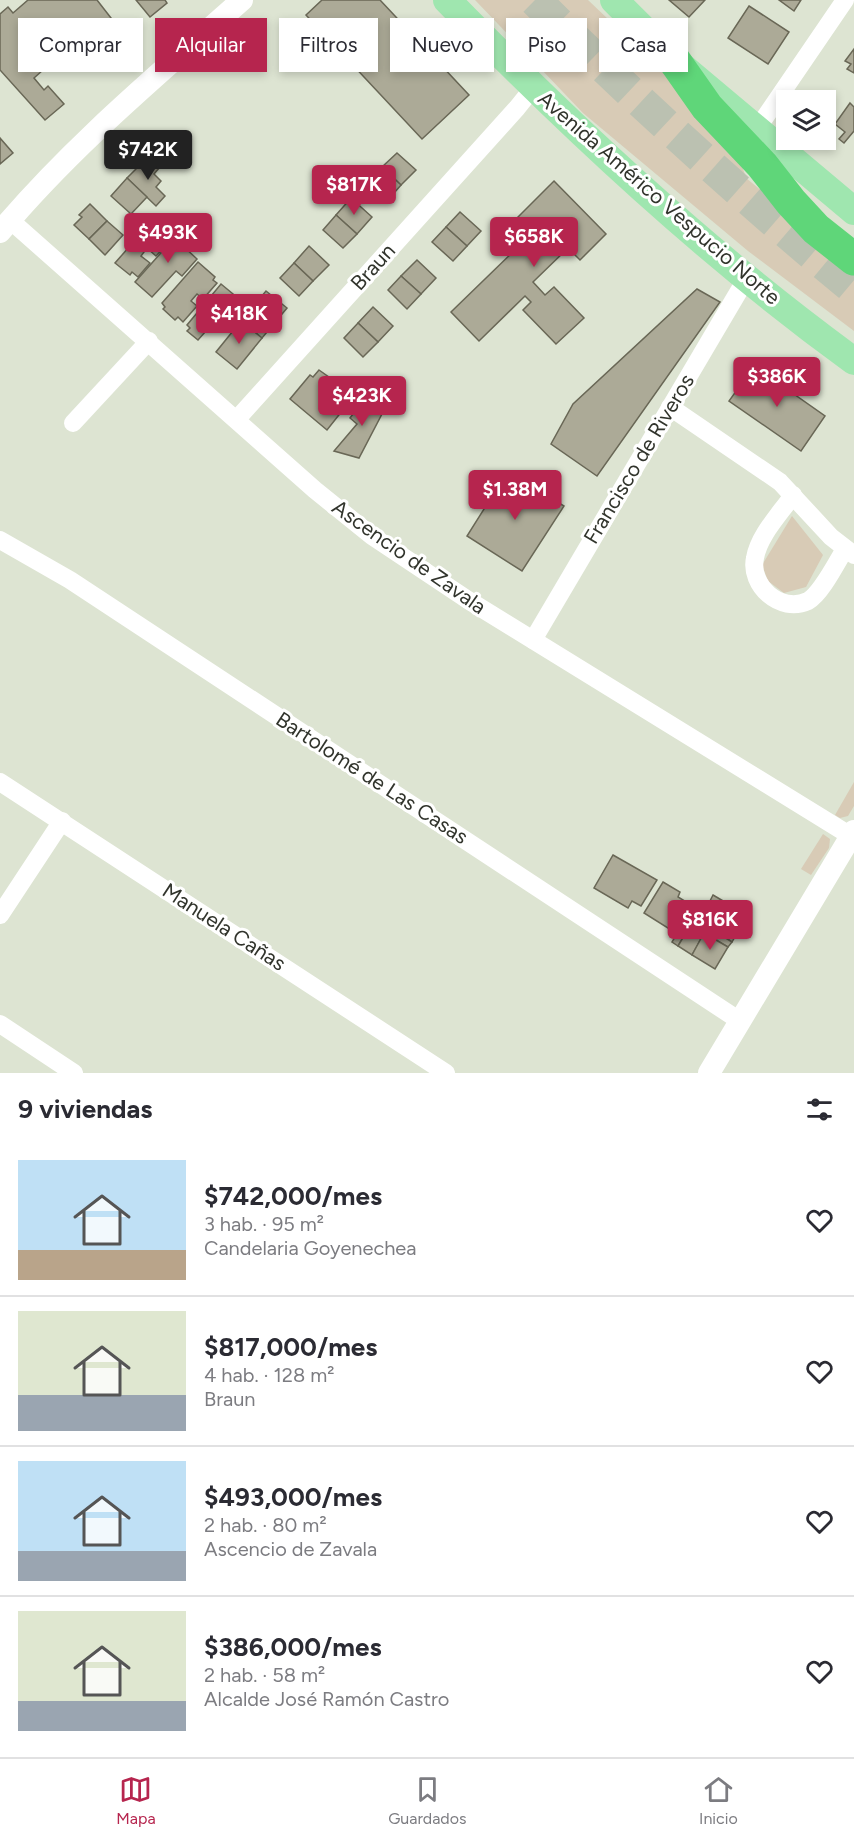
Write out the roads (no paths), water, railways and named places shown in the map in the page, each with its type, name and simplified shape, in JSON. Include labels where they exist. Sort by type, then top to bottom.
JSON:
[{"type":"highway","points":[[682,72],[707,107],[762,165],[791,202],[816,229],[854,259]]},
{"type":"main road","name":"Avenida Américo Vespucio Norte","points":[[447,0],[533,88],[623,172],[746,279],[854,361]]},
{"type":"main road","points":[[614,0],[632,18]]},
{"type":"main road","points":[[688,72],[854,211]]},
{"type":"street","points":[[5,226],[63,164],[153,79],[242,0]]},
{"type":"street","points":[[757,129],[845,0]]},
{"type":"street","name":"Braun","points":[[237,419],[533,88]]},
{"type":"street","name":"Ascencio de Zavala","points":[[5,226],[149,341],[315,490],[372,536],[433,578],[533,640],[852,833]]},
{"type":"street","name":"Francisco de Riveros","points":[[533,640],[746,279]]},
{"type":"street","points":[[74,423],[149,341]]},
{"type":"street","points":[[670,407],[780,482],[793,495],[831,537],[850,552],[808,601],[789,604],[771,597],[760,587],[753,571],[755,556],[762,539],[793,495]]},
{"type":"street","name":"Bartolomé de Las Casas","points":[[0,540],[70,580],[740,1021]]},
{"type":"street","name":"Manuela Cañas","points":[[0,782],[447,1073]]},
{"type":"street","points":[[0,915],[62,821]]},
{"type":"street","points":[[709,1073],[852,833]]},
{"type":"street","points":[[0,1024],[74,1073]]},
{"type":"tunnel","points":[[535,0],[691,148],[854,289]]}]
